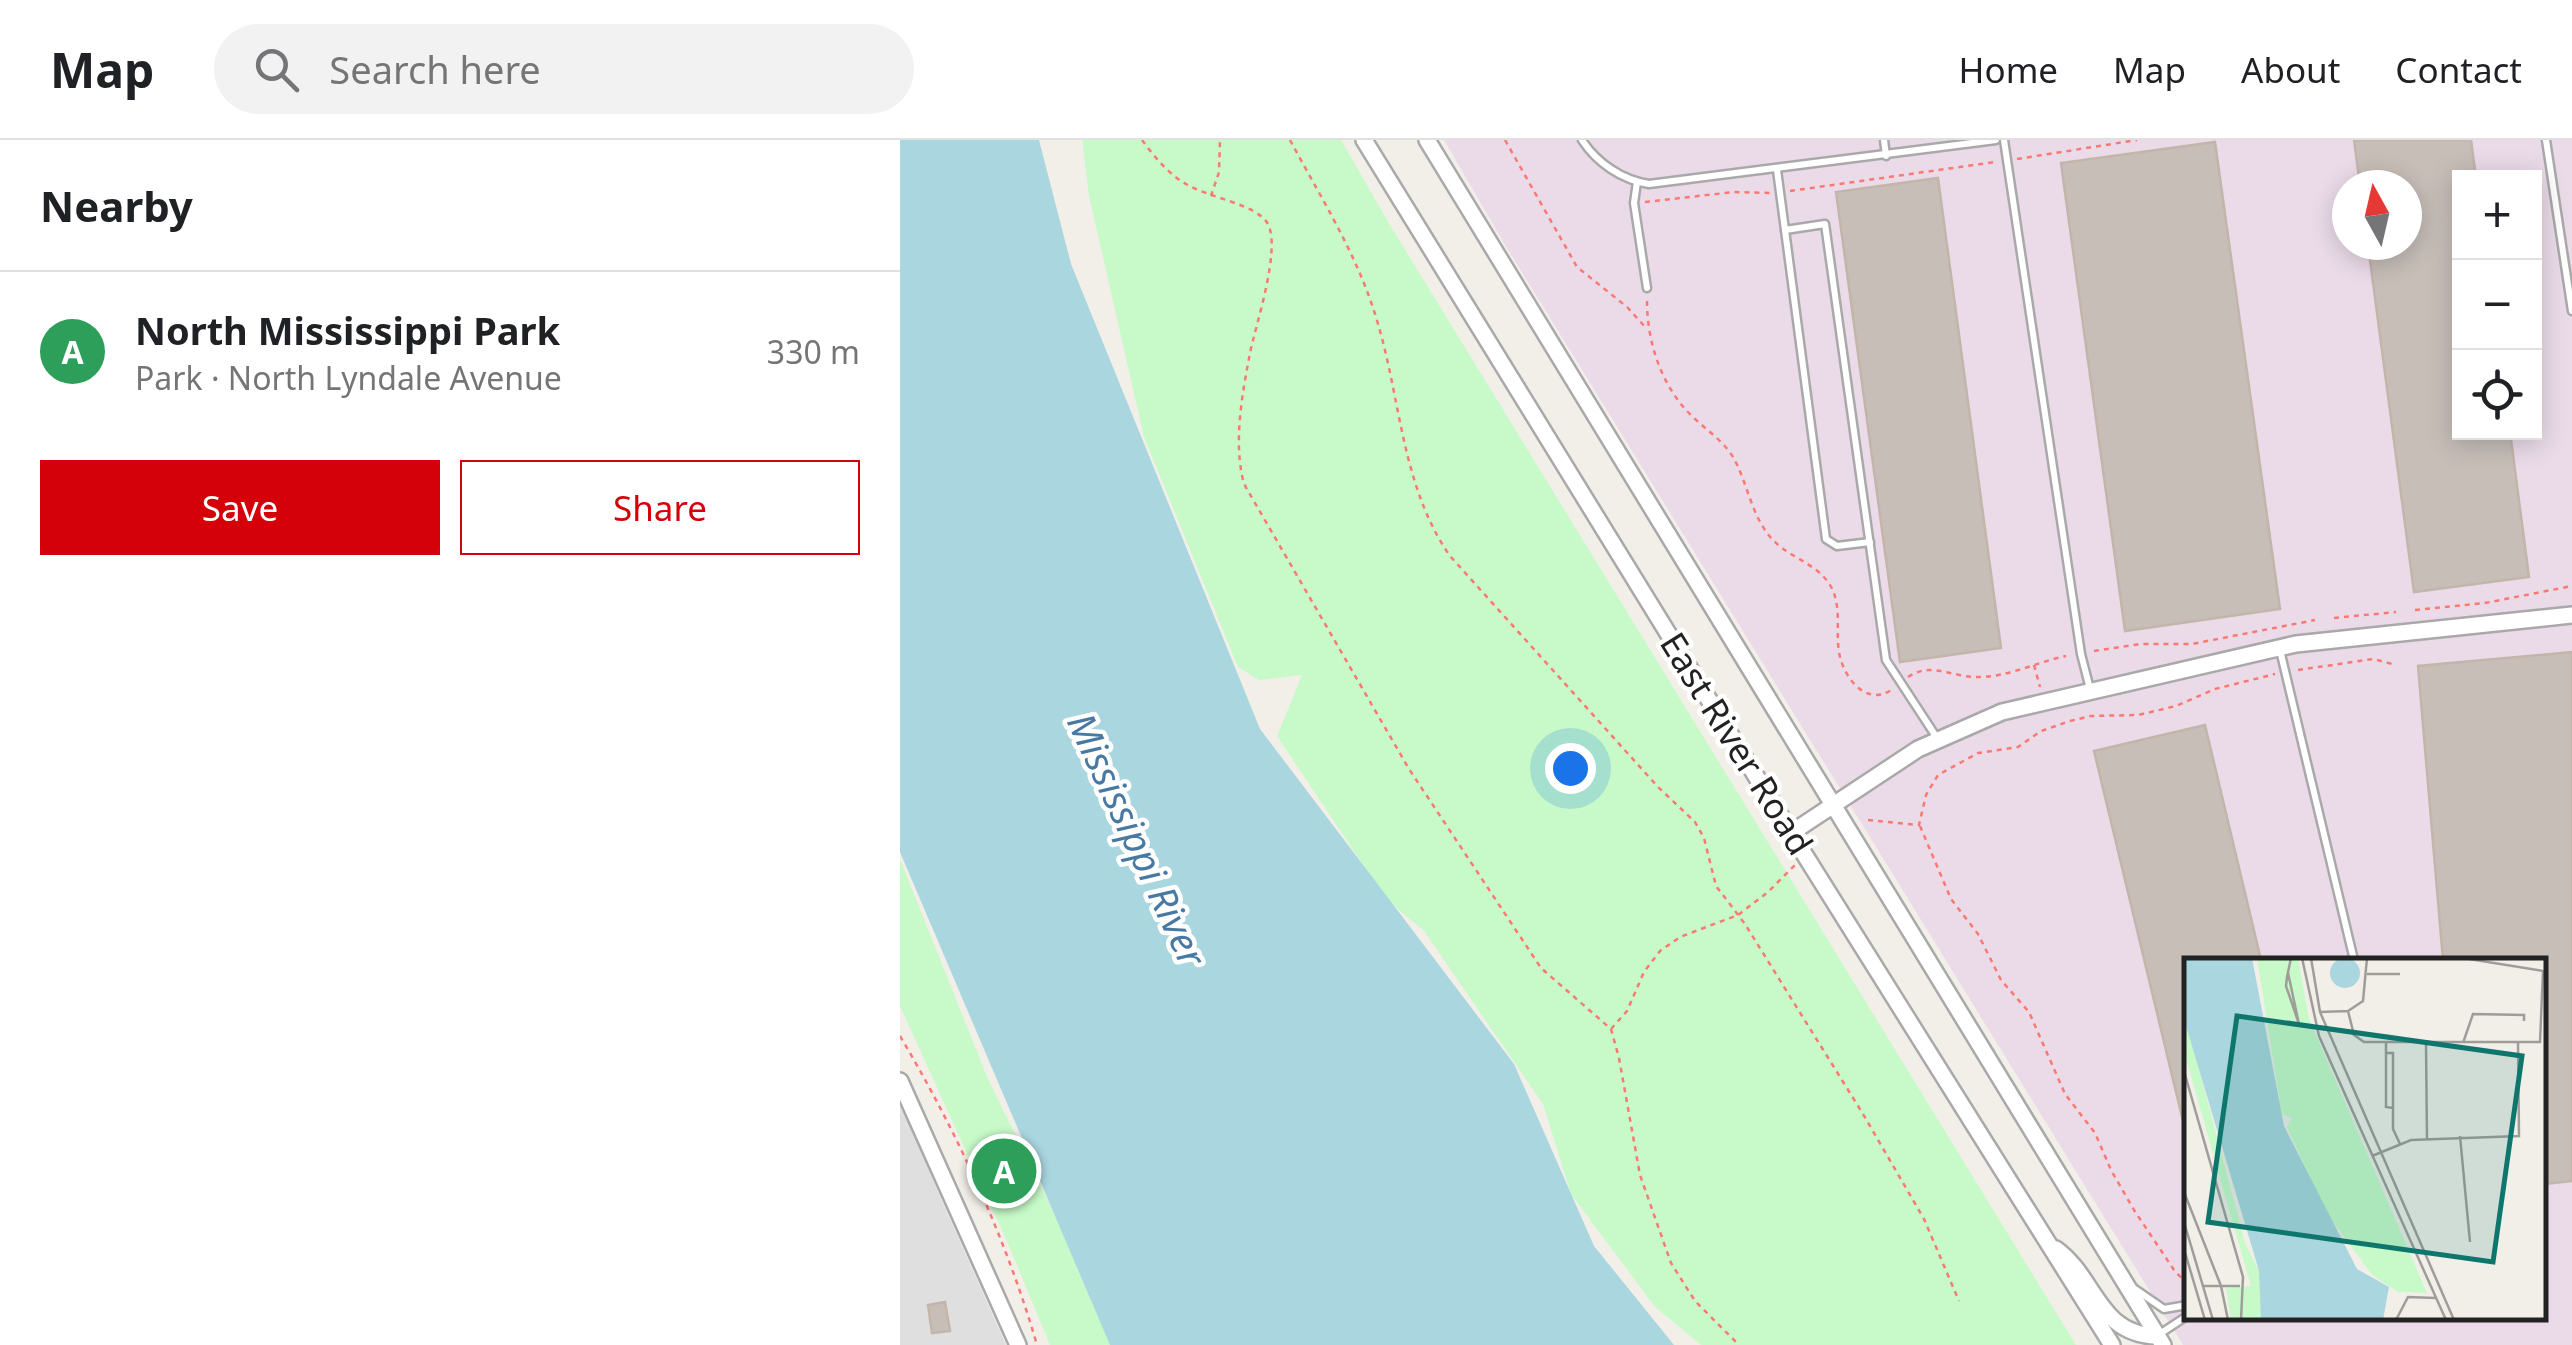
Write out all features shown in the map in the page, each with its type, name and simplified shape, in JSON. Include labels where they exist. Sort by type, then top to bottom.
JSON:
[{"type":"street","name":"East River Road","points":[[1364,140],[2112,1345]]},
{"type":"street","name":"East River Road","points":[[1427,140],[2160,1341]]},
{"type":"street","points":[[1791,833],[1886,769],[1937,740],[2002,712],[2280,648],[2572,615]]},
{"type":"street","points":[[900,1081],[1018,1345]]},
{"type":"street","points":[[2048,1244],[2073,1261],[2096,1300],[2118,1325],[2137,1336],[2160,1341]]},
{"type":"lane","points":[[1582,140],[1610,170],[1637,182],[1704,180],[1996,140]]},
{"type":"lane","points":[[1884,140],[1886,156]]},
{"type":"lane","points":[[2004,140],[2081,654],[2090,689]]},
{"type":"lane","points":[[2546,140],[2572,311]]},
{"type":"lane","points":[[1777,170],[1826,539],[1837,546],[1870,542]]},
{"type":"lane","points":[[1637,182],[1634,203],[1647,288]]},
{"type":"lane","points":[[1785,230],[1825,224],[1886,660],[1937,740]]},
{"type":"lane","points":[[2280,648],[2354,958]]},
{"type":"lane","points":[[2127,1284],[2164,1309],[2184,1306]]},
{"type":"lane","points":[[2160,1341],[2184,1319]]},
{"type":"path","points":[[1142,140],[1176,177],[1257,213],[1268,224],[1272,239],[1241,415],[1239,461],[1244,484],[1409,769],[1541,968],[1611,1029],[1640,1174],[1672,1264],[1687,1292],[1739,1345]]},
{"type":"path","points":[[1212,196],[1219,172],[1220,140]]},
{"type":"path","points":[[1290,140],[1365,284],[1414,481],[1430,528],[1450,556],[1694,822],[1704,838],[1716,886],[1820,1042],[1924,1219],[1959,1301]]},
{"type":"path","points":[[1505,140],[1577,267],[1627,307],[1648,330]]},
{"type":"path","points":[[1634,203],[1734,192],[1780,192],[2137,140]]},
{"type":"path","points":[[1647,288],[1648,330],[1667,382],[1683,407],[1730,452],[1769,536],[1817,570],[1830,585],[1838,611],[1841,659],[1849,676],[1862,692],[1870,695],[1881,696],[1892,690]]},
{"type":"path","points":[[2415,610],[2485,603],[2572,586]]},
{"type":"path","points":[[2334,618],[2396,612]]},
{"type":"path","points":[[2094,650],[2140,644],[2192,644],[2315,620]]},
{"type":"path","points":[[1903,680],[1926,670],[1978,678],[2066,656]]},
{"type":"path","points":[[2184,1282],[2134,1210],[2095,1133],[2066,1094],[2029,1012],[2001,980],[1978,934],[1947,892],[1920,825],[1931,783],[1946,768],[1988,749],[2018,746],[2050,726],[2091,716],[2138,715],[2176,706],[2216,689],[2286,672],[2374,659],[2396,664]]},
{"type":"path","points":[[2033,663],[2040,688]]},
{"type":"path","points":[[2048,719],[2050,726]]},
{"type":"path","points":[[1868,820],[1920,825]]},
{"type":"path","points":[[1611,1029],[1627,1011],[1644,972],[1660,951],[1680,938],[1738,915],[1796,864]]},
{"type":"path","points":[[900,1036],[930,1087],[1008,1258],[1037,1345]]},
{"type":"shaded area","points":[[1444,140],[2572,140],[2572,1345],[2183,1345]]},
{"type":"shaded area","points":[[900,1101],[942,1201],[1006,1345],[900,1345]]},
{"type":"green space","points":[[1082,140],[1341,140],[2076,1345],[1701,1345],[1655,1307],[1571,1194],[1543,1104],[1424,931],[1386,899],[1277,736],[1302,675],[1259,680],[1238,667],[1144,437],[1089,196]]},
{"type":"green space","points":[[900,859],[988,1079],[1104,1315],[1110,1345],[1050,1345],[900,1006]]},
{"type":"water","name":"Mississippi River","points":[[900,140],[1039,140],[1071,264],[1260,729],[1514,1064],[1594,1246],[1674,1345],[1110,1345],[900,852]]},
{"type":"building","points":[[2354,140],[2471,140],[2475,170],[2452,170],[2452,440],[2511,440],[2529,577],[2414,592],[2370,260],[2422,260],[2422,170],[2358,170]]},
{"type":"building","points":[[2215,142],[2280,609],[2125,631],[2061,163]]},
{"type":"building","points":[[1938,178],[2001,648],[1900,662],[1836,192]]},
{"type":"building","points":[[2572,652],[2572,1181],[2547,1184],[2547,958],[2443,958],[2418,666]]},
{"type":"building","points":[[2205,725],[2261,958],[2184,958],[2184,1121],[2183,1121],[2094,751]]},
{"type":"building","points":[[945,1302],[950,1331],[932,1333],[928,1305]]},
{"type":"place","name":"North Mississippi Park","points":[[1004,1171]]}]
